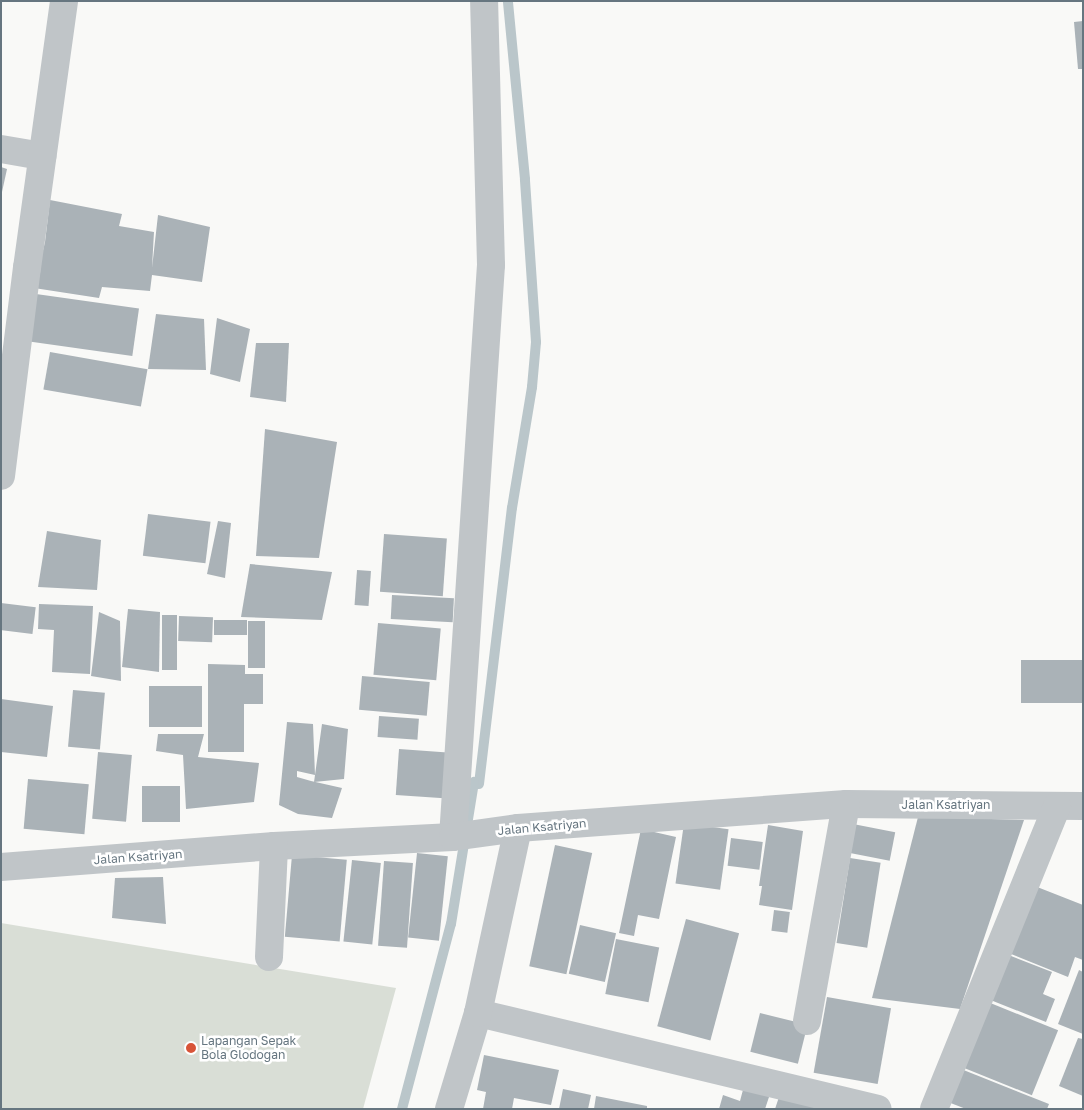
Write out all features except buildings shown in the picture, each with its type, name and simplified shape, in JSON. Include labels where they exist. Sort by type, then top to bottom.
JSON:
[{"type":"street","points":[[1,476],[64,1]]},
{"type":"street","points":[[456,836],[491,266],[484,1]]},
{"type":"street","points":[[1,149],[42,156]]},
{"type":"street","points":[[807,1021],[846,804]]},
{"type":"street","name":"Jalan Ksatriyan","points":[[1,867],[274,846],[456,836],[518,828],[846,804],[1070,806]]},
{"type":"street","points":[[934,1109],[1070,806]]},
{"type":"street","points":[[449,1109],[478,1013],[518,828]]},
{"type":"street","points":[[269,958],[274,846]]},
{"type":"street","points":[[478,1013],[878,1109]]},
{"type":"shaded area","name":"Lapangan Sepak Bola Glodogan","points":[[1,923],[396,988],[363,1109],[1,1109]]},
{"type":"waterway","points":[[479,784],[512,508],[532,387],[536,342],[525,179],[508,1]]},
{"type":"waterway","points":[[402,1109],[451,924],[474,782]]},
{"type":"place","name":"Lapangan Sepak Bola Glodogan","points":[[191,1048]]}]
